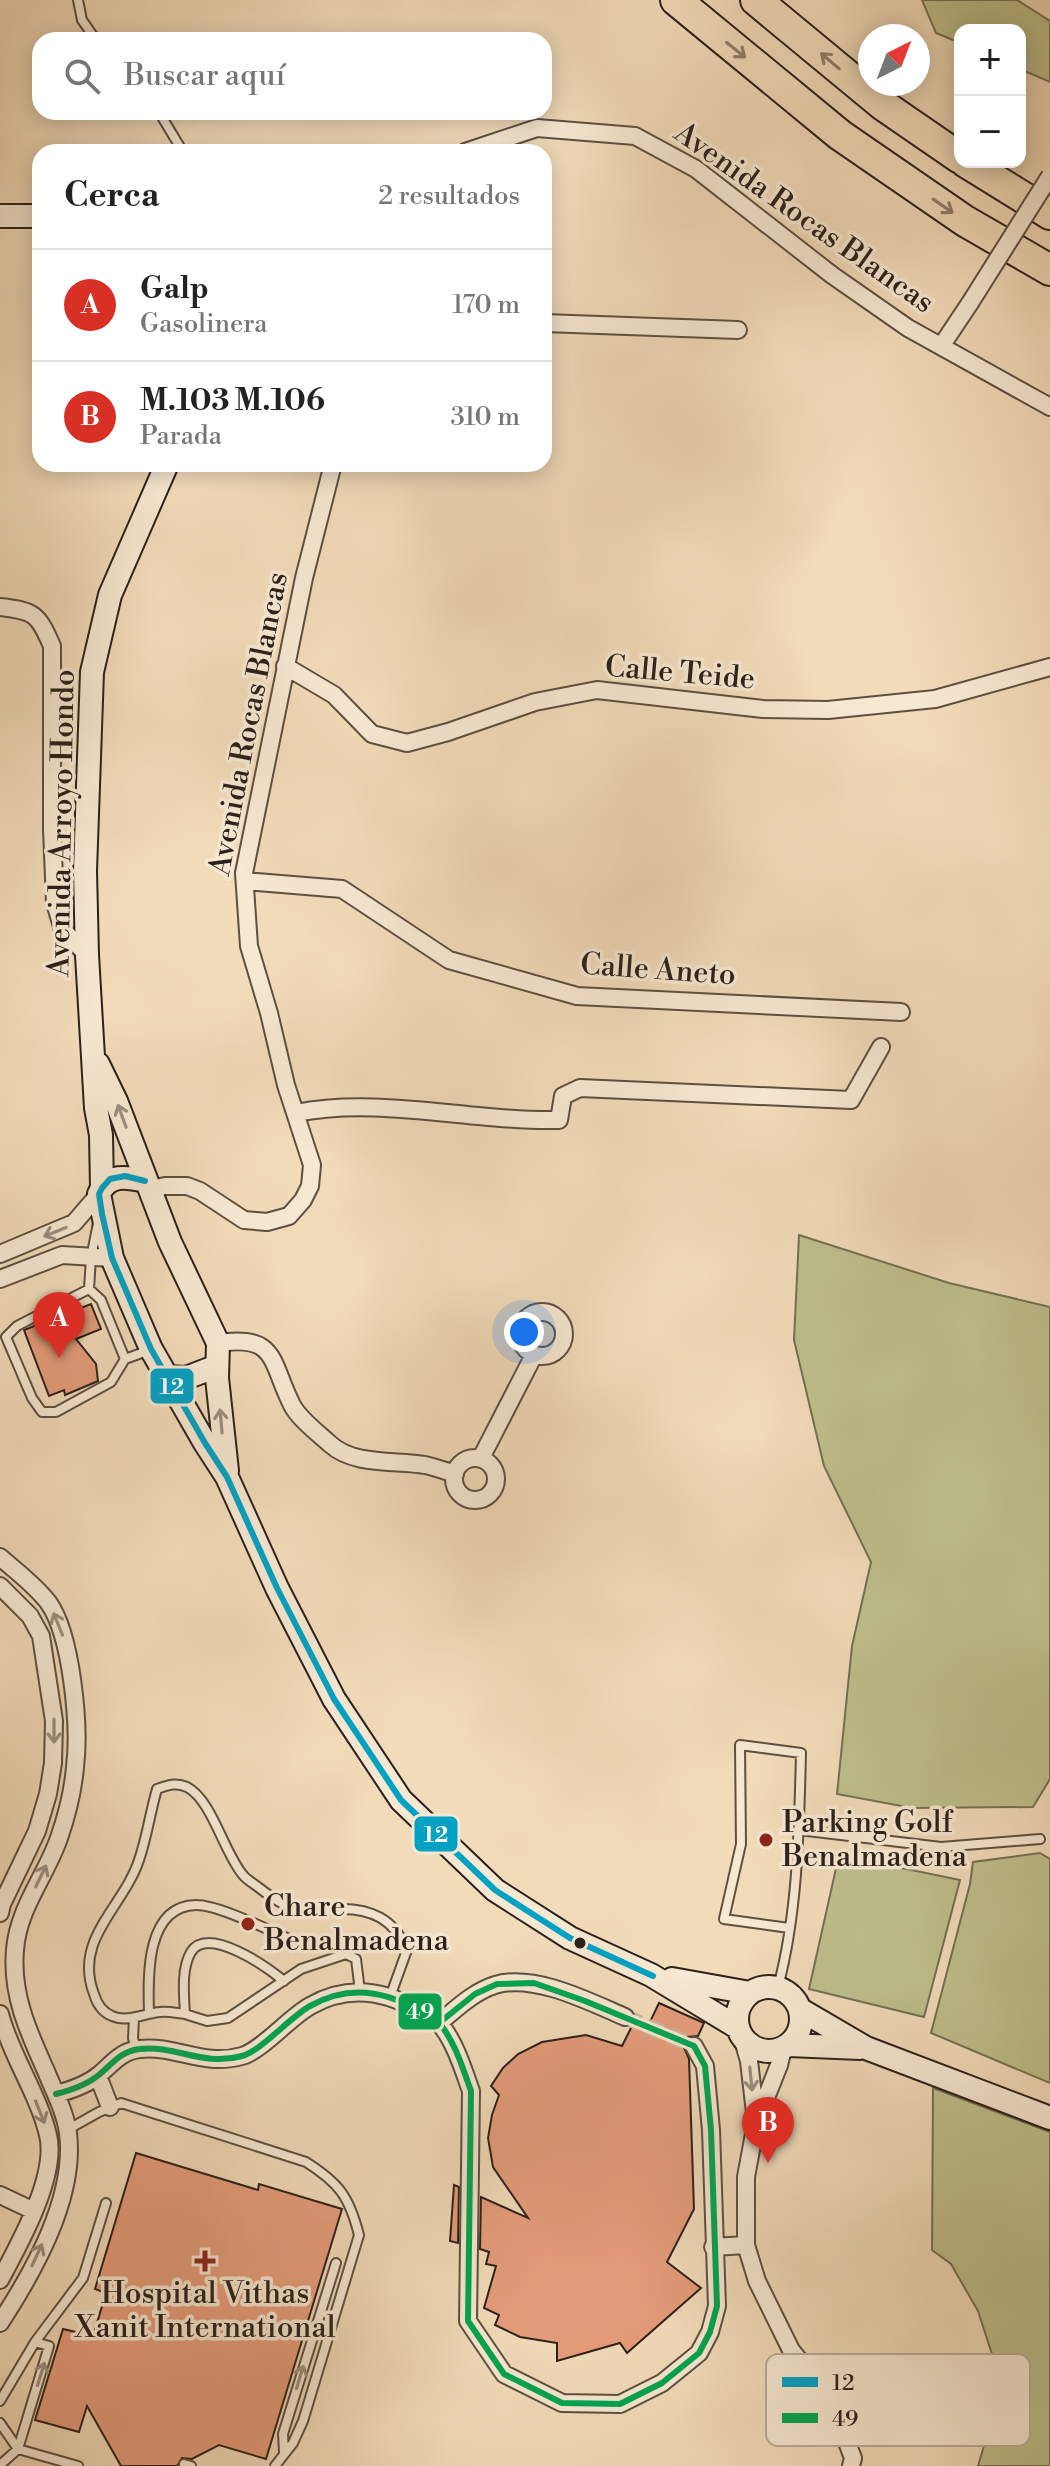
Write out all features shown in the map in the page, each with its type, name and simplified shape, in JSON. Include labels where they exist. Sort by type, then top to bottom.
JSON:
[{"type":"highway","points":[[676,0],[840,135],[965,221],[1050,270]]},
{"type":"highway","points":[[756,0],[883,105],[954,154]]},
{"type":"highway","points":[[976,168],[1050,214]]},
{"type":"main road","points":[[0,216],[32,216]]},
{"type":"main road","name":"Avenida Arroyo Hondo","points":[[164,472],[110,595],[92,672],[85,871],[96,1108],[101,1135],[102,1258],[168,1377]]},
{"type":"main road","name":"Avenida Arroyo Hondo","points":[[93,1053],[116,1101],[170,1242],[218,1343]]},
{"type":"main road","points":[[101,1199],[110,1179],[125,1176],[148,1185]]},
{"type":"main road","points":[[218,1343],[217,1366],[227,1477]]},
{"type":"main road","points":[[168,1377],[186,1378],[217,1366]]},
{"type":"main road","points":[[168,1377],[227,1477],[277,1588],[334,1699],[401,1800],[495,1890],[570,1938],[651,1975],[740,2032],[753,2047],[768,2052],[786,2047],[866,2048]]},
{"type":"main road","points":[[651,1975],[750,1993]]},
{"type":"main road","points":[[740,2032],[738,2008],[750,1993],[758,1988],[778,1987],[788,1992],[801,2010],[866,2048],[1050,2118]]},
{"type":"main road","points":[[786,2047],[798,2035],[802,2023],[801,2010]]},
{"type":"street","name":"Avenida Rocas Blancas","points":[[492,144],[537,128],[635,136],[696,169],[832,275],[908,328],[1050,407]]},
{"type":"street","points":[[942,345],[1050,176]]},
{"type":"street","points":[[552,323],[738,330]]},
{"type":"street","name":"Avenida Rocas Blancas","points":[[148,1185],[187,1186],[244,1220],[267,1222],[289,1216],[310,1186],[312,1165],[249,946],[245,881],[285,666],[331,472]]},
{"type":"street","points":[[0,607],[23,610],[40,620],[52,646],[55,903],[63,930],[87,955]]},
{"type":"street","name":"Calle Teide","points":[[285,666],[334,695],[372,734],[407,743],[535,702],[597,690],[763,709],[828,710],[935,699],[1050,667]]},
{"type":"street","name":"Calle Aneto","points":[[245,881],[342,889],[449,960],[577,996],[901,1012]]},
{"type":"street","points":[[296,1113],[317,1109],[380,1109],[526,1121],[559,1120],[563,1096],[580,1088],[851,1100],[881,1047]]},
{"type":"street","points":[[0,1254],[74,1223],[101,1199]]},
{"type":"street","points":[[0,1279],[62,1255],[102,1258]]},
{"type":"street","points":[[218,1343],[254,1342],[271,1354],[293,1408],[334,1448],[367,1460],[427,1465],[455,1474]]},
{"type":"street","points":[[481,1458],[534,1355]]},
{"type":"street","points":[[481,1458],[492,1466],[497,1479],[492,1492],[473,1500],[461,1494],[455,1474],[457,1468],[468,1459],[481,1458]]},
{"type":"street","points":[[0,1557],[49,1603],[61,1628],[76,1720],[76,1766],[69,1803],[58,1841],[23,1913],[15,1948],[14,1984],[23,2020],[56,2094],[67,2130],[67,2183],[33,2265],[0,2323]]},
{"type":"street","points":[[0,1586],[30,1616],[41,1636],[54,1721],[53,1763],[48,1794],[37,1831],[0,1913]]},
{"type":"street","points":[[0,1609],[19,1603]]},
{"type":"street","points":[[439,2023],[475,1994],[497,1984],[534,1983],[625,2017]]},
{"type":"street","points":[[56,2094],[75,2089],[98,2076],[118,2056],[136,2049],[155,2048],[209,2061],[245,2056],[308,2007],[333,1995],[360,1991],[390,1997],[439,2023],[471,2091],[468,2321],[504,2374],[562,2403],[620,2404],[662,2383],[699,2353],[710,2332],[717,2306],[710,2117],[705,2066],[694,2046]]},
{"type":"street","points":[[0,2014],[49,2138],[45,2177],[34,2211],[0,2280]]},
{"type":"street","points":[[740,2032],[749,2061],[756,2123]]},
{"type":"street","points":[[786,2047],[756,2123],[746,2177],[746,2245],[757,2281],[794,2354]]},
{"type":"street","points":[[98,2076],[110,2107]]},
{"type":"street","points":[[0,2195],[34,2211]]},
{"type":"street","points":[[713,2247],[746,2245]]},
{"type":"street","points":[[848,2446],[853,2458],[851,2466]]},
{"type":"lane","points":[[78,0],[82,20],[90,32]]},
{"type":"lane","points":[[164,120],[178,144]]},
{"type":"lane","points":[[102,1258],[89,1289],[17,1326],[6,1337],[32,1398],[42,1412],[56,1412],[111,1382],[125,1359],[151,1349]]},
{"type":"lane","points":[[89,1289],[101,1300],[125,1359]]},
{"type":"lane","points":[[778,1987],[789,1928],[799,1830],[801,1753],[740,1745],[741,1844],[724,1919],[789,1928]]},
{"type":"lane","points":[[360,1991],[356,1959],[346,1954],[301,1969],[228,2018],[207,2021],[164,2011],[134,2018],[115,2018],[101,2010],[92,1991],[88,1956],[102,1924],[121,1898],[139,1862],[157,1789],[173,1783],[188,1787],[203,1803],[243,1876],[276,1901],[306,1912],[363,1911],[386,1920],[400,1933],[407,1950],[390,1997]]},
{"type":"lane","points":[[799,1830],[941,1847],[1040,1839]]},
{"type":"lane","points":[[149,2013],[148,1976],[152,1945],[165,1920],[177,1909],[197,1905],[216,1909],[296,1942]]},
{"type":"lane","points":[[185,2014],[184,1984],[188,1959],[192,1949],[203,1942],[220,1944],[263,1964],[284,1981]]},
{"type":"lane","points":[[134,2018],[136,2049]]},
{"type":"lane","points":[[67,2130],[121,2103],[306,2162],[333,2179],[351,2204],[359,2235],[303,2421],[293,2443],[275,2466]]},
{"type":"lane","points":[[0,2401],[35,2342],[83,2278],[106,2203]]},
{"type":"lane","points":[[284,2452],[283,2434],[336,2263]]},
{"type":"lane","points":[[0,2465],[18,2449],[49,2346],[35,2342]]},
{"type":"lane","points":[[0,2423],[18,2449],[78,2466]]},
{"type":"green space","points":[[922,0],[1017,0],[1050,21],[1050,82],[1026,72],[1026,24],[954,24],[954,40],[936,33]]},
{"type":"green space","points":[[799,1235],[949,1283],[1050,1307],[1050,1779],[1033,1807],[912,1808],[837,1794],[852,1646],[871,1562],[824,1466],[794,1340]]},
{"type":"green space","points":[[1040,1853],[1050,1859],[1050,2083],[931,2033],[973,1862]]},
{"type":"green space","points":[[839,1855],[960,1880],[924,2017],[809,1989]]},
{"type":"green space","points":[[933,2088],[1050,2132],[1050,2466],[978,2466],[984,2446],[1030,2446],[1030,2354],[992,2354],[978,2311],[951,2264],[932,2250]]},
{"type":"building","points":[[91,1304],[101,1329],[76,1339],[96,1364],[98,1381],[65,1395],[64,1390],[49,1396],[24,1330]]},
{"type":"building","points":[[659,2003],[704,2023],[698,2036],[688,2037],[683,2045],[689,2059],[694,2209],[667,2262],[701,2288],[627,2353],[620,2343],[557,2361],[557,2343],[520,2337],[495,2325],[499,2315],[484,2308],[496,2266],[486,2264],[489,2252],[480,2249],[481,2197],[528,2218],[493,2167],[488,2138],[499,2095],[491,2086],[503,2068],[518,2054],[542,2042],[586,2035],[622,2046],[636,2018],[649,2024]]},
{"type":"building","points":[[136,2153],[258,2190],[259,2184],[342,2209],[266,2459],[219,2445],[192,2459],[182,2458],[177,2466],[121,2466],[87,2406],[79,2432],[35,2420],[63,2329],[93,2336],[106,2293],[95,2289]]},
{"type":"building","points":[[454,2185],[459,2187],[458,2243],[450,2241]]},
{"type":"tunnel","points":[[625,2017],[694,2046]]},
{"type":"transit line","name":"12","points":[[145,1181],[125,1176],[110,1179],[99,1194],[112,1258],[151,1349],[227,1477],[277,1588],[334,1699],[401,1800],[495,1890],[570,1938],[653,1976]]},
{"type":"transit line","name":"49","points":[[56,2094],[90,2081],[133,2050],[166,2050],[215,2059],[242,2056],[258,2048],[310,2006],[338,1995],[365,1993],[406,2004],[440,2024],[454,2047],[471,2091],[468,2321],[504,2374],[562,2403],[620,2404],[662,2383],[699,2353],[710,2332],[717,2306],[711,2130],[705,2066],[694,2046],[534,1983],[497,1984],[475,1994],[439,2023]]},
{"type":"place","name":"Galp","points":[[59,1358]]},
{"type":"place","name":"Parking Golf Benalmadena","points":[[766,1840]]},
{"type":"place","name":"Chare Benalmadena","points":[[248,1924]]},
{"type":"place","name":"M.103 M.106","points":[[768,2163]]},
{"type":"place","name":"Hospital Vithas Xanit International","points":[[205,2261]]}]
